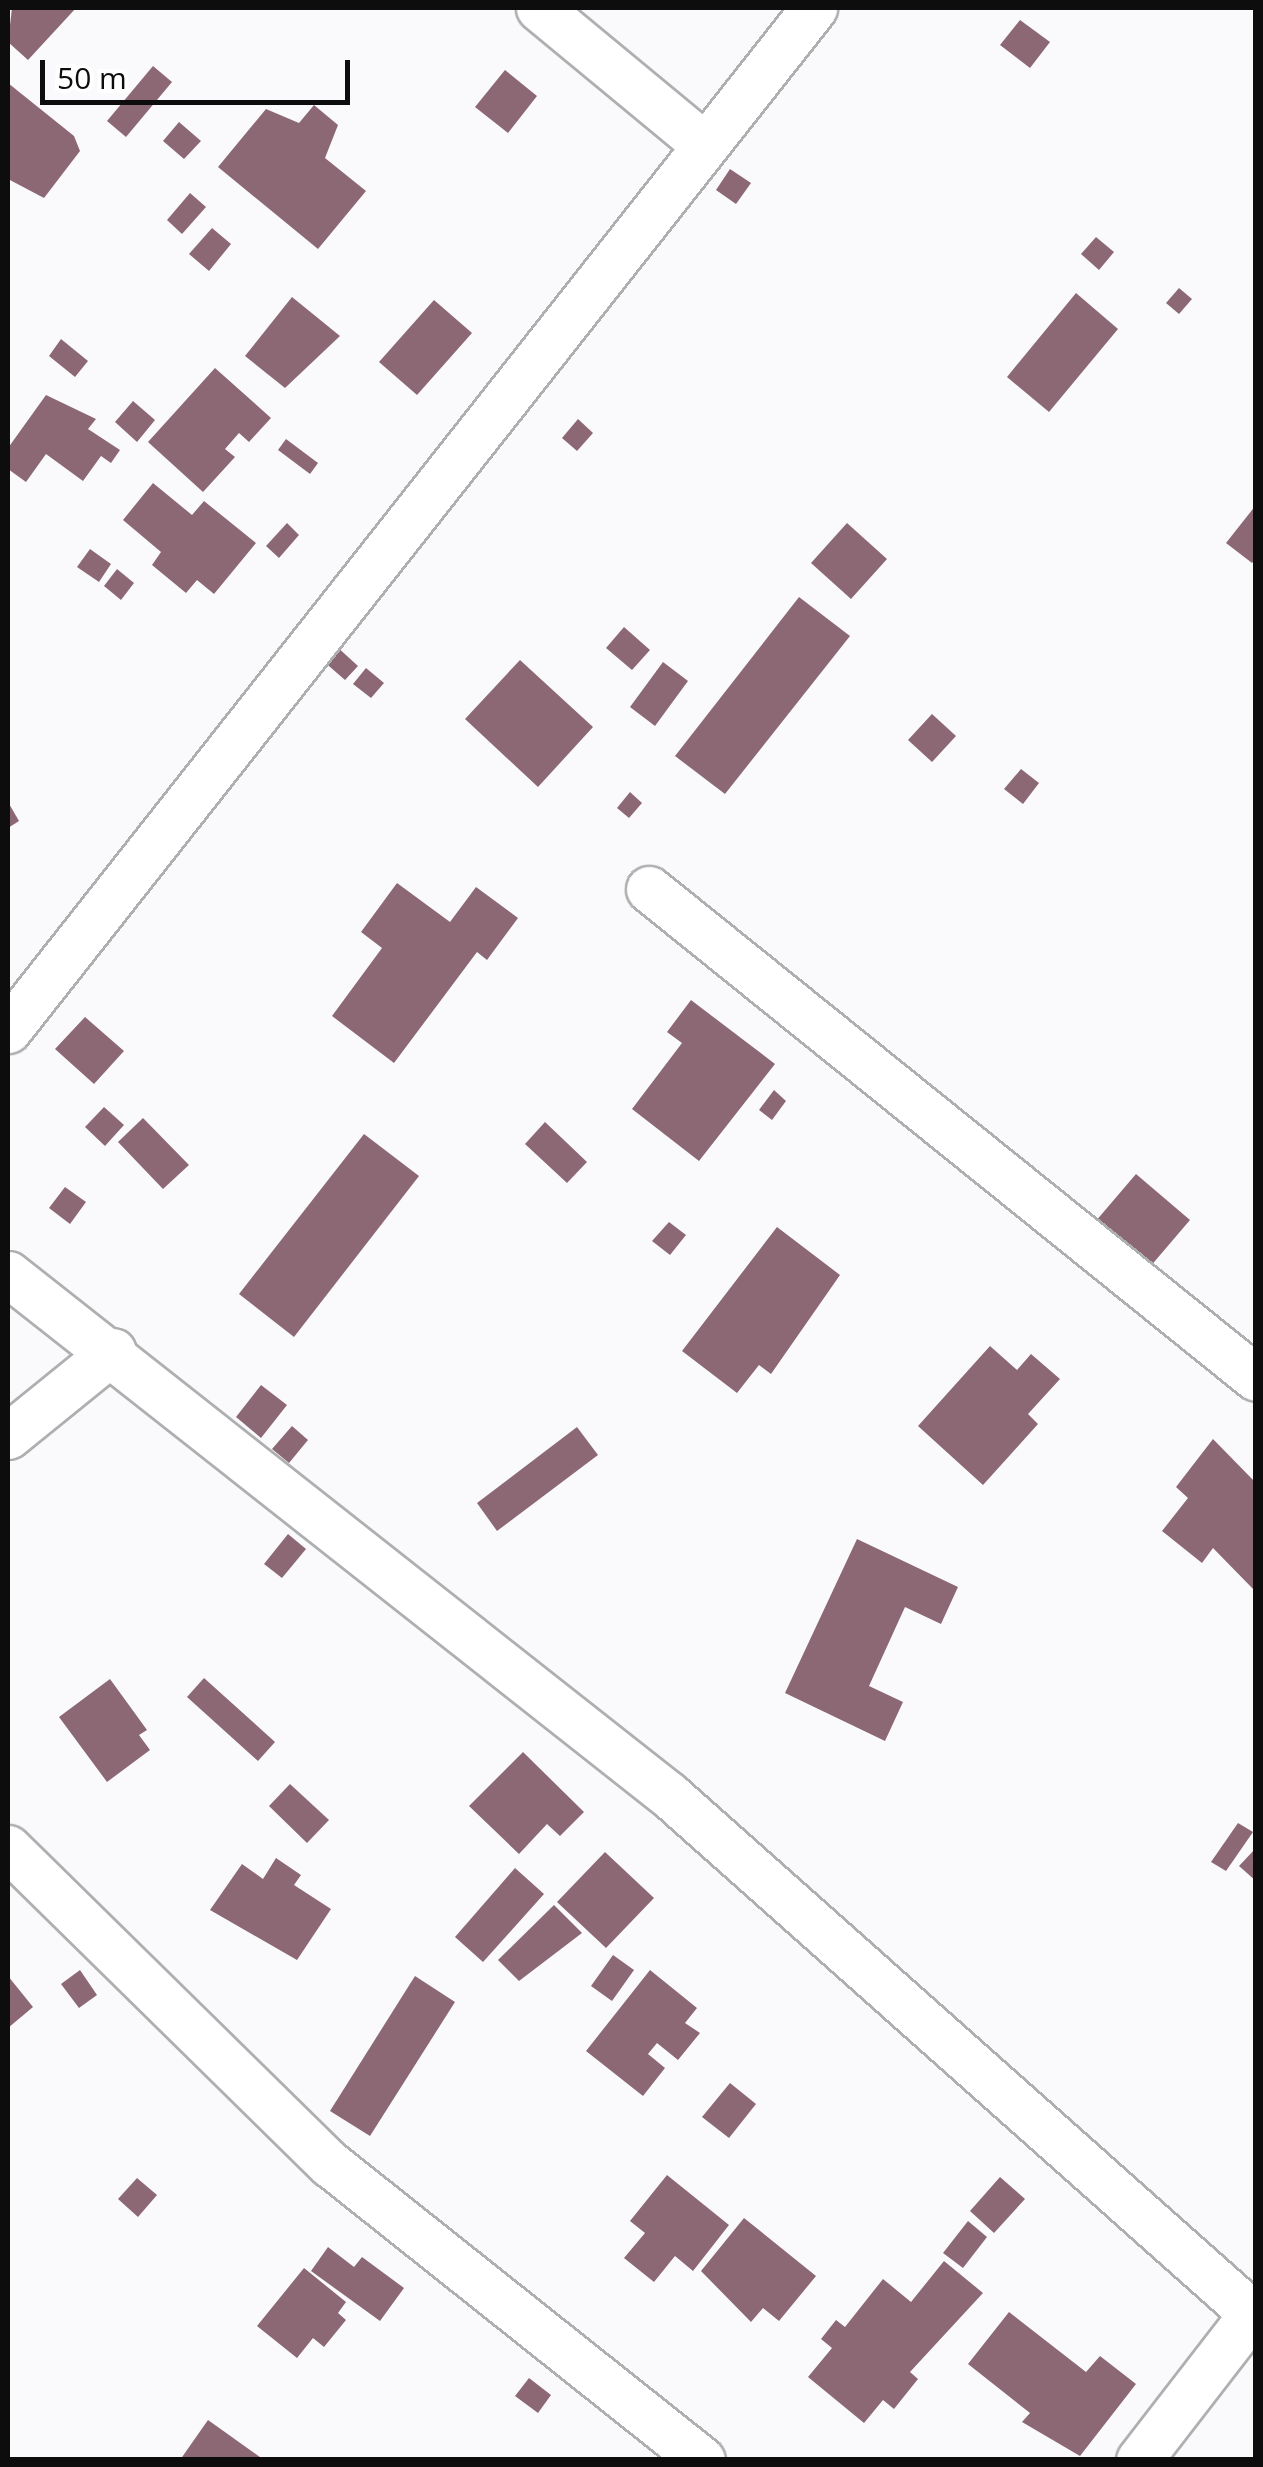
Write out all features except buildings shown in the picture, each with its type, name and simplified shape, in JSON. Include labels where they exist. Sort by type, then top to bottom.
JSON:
[{"type":"street","points":[[538,8],[702,143]]},
{"type":"street","points":[[8,1030],[702,143],[814,8]]},
{"type":"street","points":[[649,889],[1256,1378]]},
{"type":"street","points":[[8,1274],[112,1352],[669,1795],[1254,2315],[1140,2460]]},
{"type":"street","points":[[8,1436],[112,1352]]},
{"type":"street","points":[[8,1848],[330,2164],[702,2460]]}]
